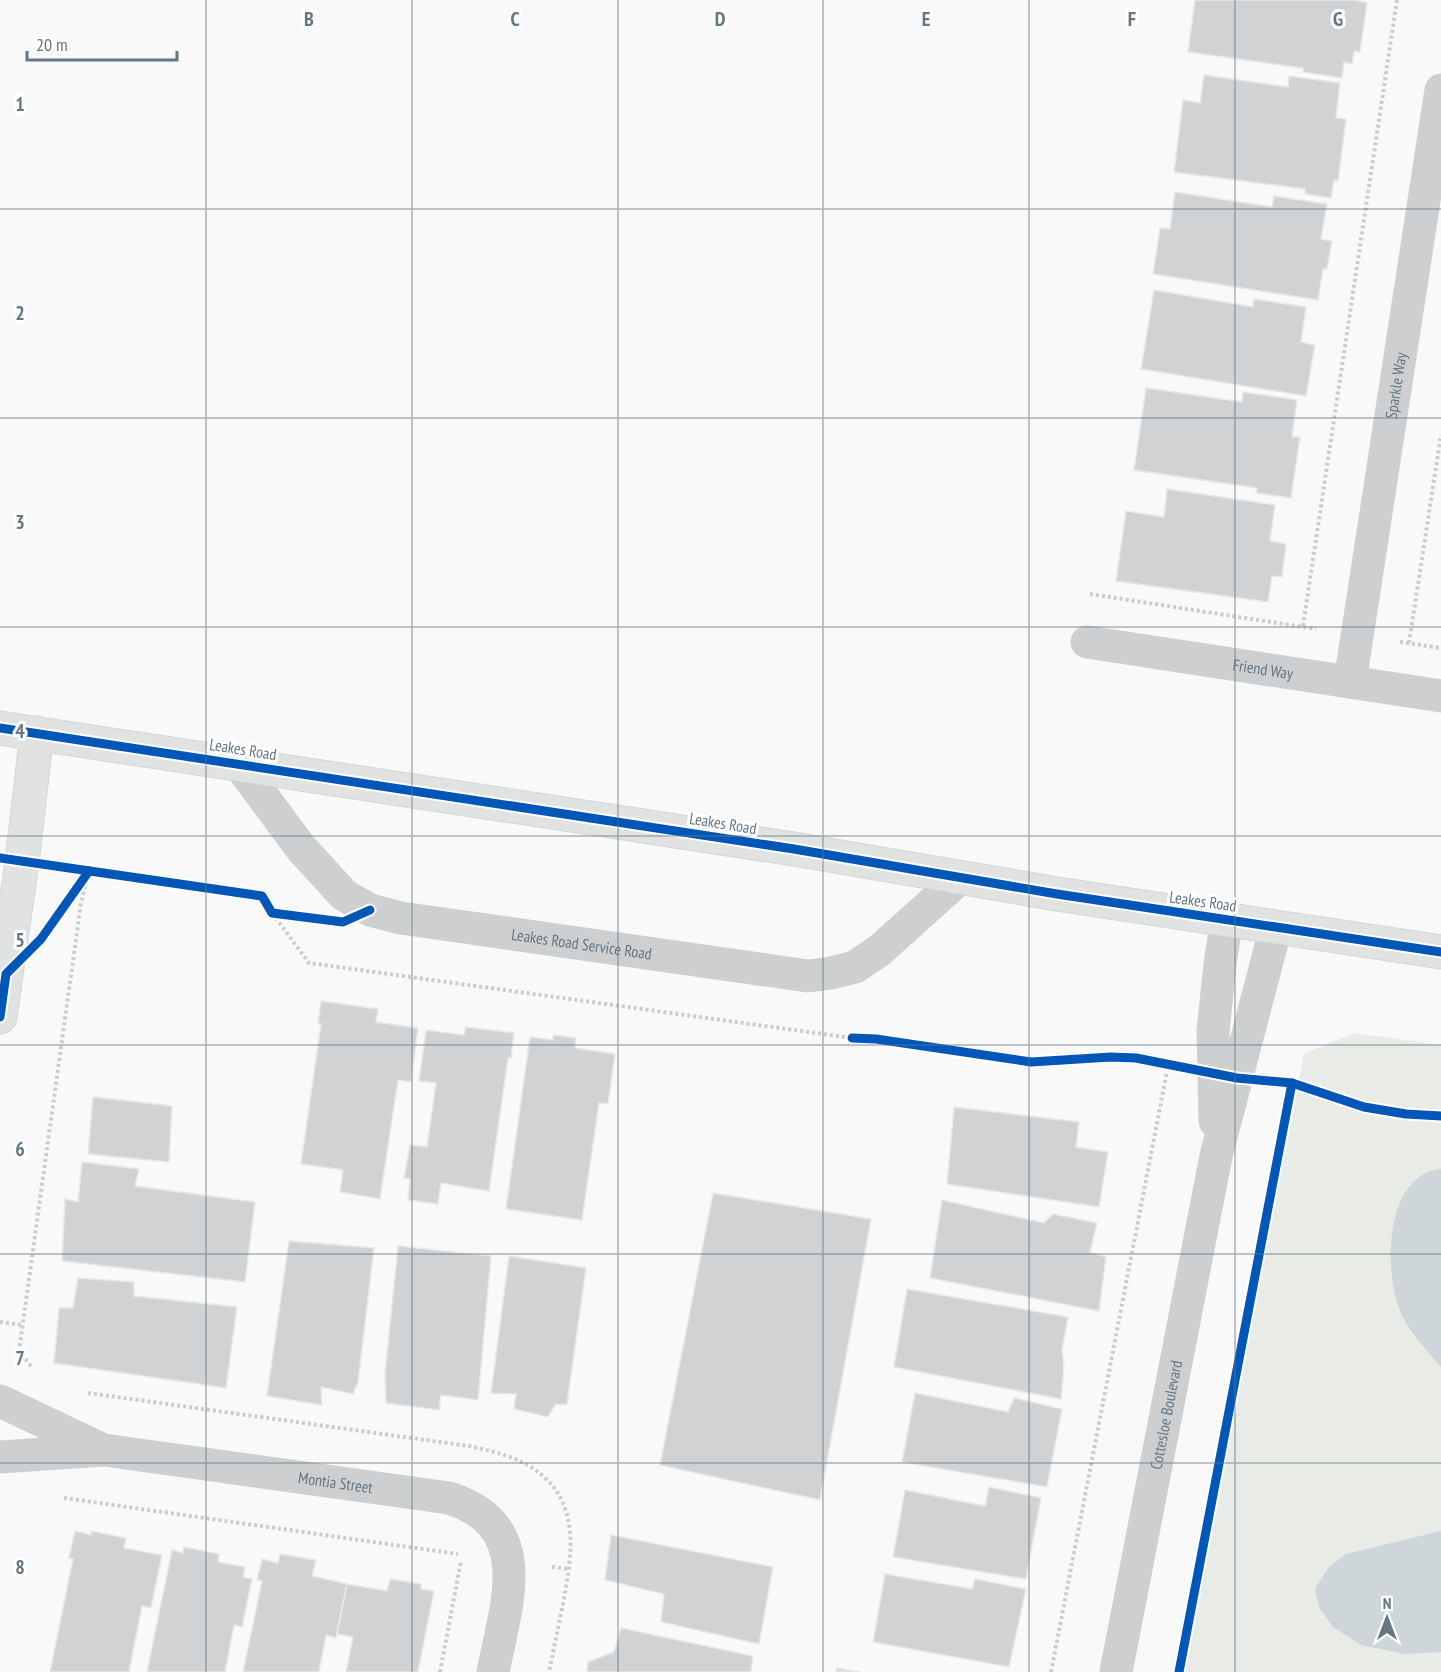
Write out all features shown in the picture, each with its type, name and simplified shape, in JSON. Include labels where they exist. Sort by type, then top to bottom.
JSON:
[{"type":"main road","name":"Leakes Road","points":[[0,728],[238,763],[771,846],[959,879],[1441,952]]},
{"type":"main road","points":[[0,1017],[37,733]]},
{"type":"street","name":"Sparkle Way","points":[[1350,682],[1441,90]]},
{"type":"street","name":"Friend Way","points":[[1087,642],[1441,696]]},
{"type":"street","name":"Leakes Road Service Road","points":[[238,763],[301,848],[344,895],[370,910],[401,918],[808,976],[831,974],[855,967],[880,950],[959,879]]},
{"type":"street","name":"Cottesloe Boulevard","points":[[1216,1156],[1213,1031],[1227,919]]},
{"type":"street","name":"Cottesloe Boulevard","points":[[1116,1672],[1216,1156],[1276,927]]},
{"type":"street","name":"Montia Street","points":[[0,1401],[104,1450]]},
{"type":"street","name":"Montia Street","points":[[0,1457],[104,1450],[449,1498],[468,1504],[496,1527],[506,1545],[510,1574]]},
{"type":"street","points":[[493,1672],[510,1574]]},
{"type":"path","points":[[1303,626],[1397,0]]},
{"type":"path","points":[[1409,643],[1441,435]]},
{"type":"path","points":[[1090,594],[1441,648]]},
{"type":"path","points":[[73,896],[89,871]]},
{"type":"path","points":[[36,1372],[19,1351],[81,903],[89,871]]},
{"type":"path","points":[[272,913],[284,914]]},
{"type":"path","points":[[272,913],[309,963],[852,1038]]},
{"type":"path","points":[[1051,1672],[1168,1064]]},
{"type":"path","points":[[0,1322],[22,1325]]},
{"type":"path","points":[[83,1392],[469,1446],[516,1460],[534,1470],[551,1485],[563,1504],[570,1524],[572,1547],[549,1672]]},
{"type":"path","points":[[62,1498],[462,1554],[440,1672]]},
{"type":"path","points":[[510,1574],[569,1569]]},
{"type":"shaded area","points":[[1354,1033],[1441,1045],[1441,1672],[1184,1672],[1304,1054]]},
{"type":"shaded area","points":[[1441,1169],[1441,1367],[1416,1338],[1404,1319],[1392,1280],[1391,1256],[1392,1231],[1398,1208],[1408,1189],[1422,1175]]},
{"type":"shaded area","points":[[1441,1531],[1441,1652],[1405,1654],[1361,1645],[1333,1627],[1319,1607],[1315,1589],[1328,1568],[1346,1554]]},
{"type":"building","points":[[1195,0],[1356,0],[1367,3],[1360,52],[1354,51],[1352,64],[1344,62],[1342,78],[1303,72],[1303,68],[1188,52]]},
{"type":"building","points":[[1204,75],[1288,87],[1289,76],[1340,83],[1336,118],[1346,119],[1338,181],[1334,180],[1331,198],[1305,194],[1305,189],[1174,172],[1183,100],[1200,103]]},
{"type":"building","points":[[1175,192],[1272,207],[1274,196],[1327,204],[1321,239],[1332,241],[1327,269],[1323,269],[1318,300],[1153,274],[1160,228],[1170,229]]},
{"type":"building","points":[[1154,290],[1253,307],[1254,299],[1306,307],[1301,342],[1315,345],[1306,396],[1141,369]]},
{"type":"building","points":[[1146,388],[1242,402],[1243,392],[1297,400],[1292,437],[1300,437],[1291,498],[1256,493],[1257,488],[1134,470]]},
{"type":"building","points":[[1167,489],[1275,505],[1270,541],[1286,544],[1282,577],[1272,576],[1268,602],[1116,581],[1126,511],[1164,517]]},
{"type":"building","points":[[321,1001],[378,1009],[376,1022],[418,1028],[411,1082],[398,1080],[380,1199],[340,1192],[343,1170],[301,1164],[321,1024],[318,1023]]},
{"type":"building","points":[[466,1027],[514,1033],[511,1058],[508,1058],[489,1191],[441,1183],[438,1204],[408,1200],[410,1179],[404,1178],[410,1145],[427,1147],[436,1083],[419,1081],[426,1030],[464,1035]]},
{"type":"building","points":[[553,1035],[576,1038],[575,1048],[615,1054],[608,1104],[599,1103],[582,1220],[506,1209],[530,1037],[553,1040]]},
{"type":"building","points":[[93,1097],[172,1106],[169,1162],[88,1154]]},
{"type":"building","points":[[954,1107],[1079,1122],[1076,1147],[1108,1152],[1099,1207],[947,1184]]},
{"type":"building","points":[[82,1162],[139,1169],[135,1186],[255,1202],[245,1282],[62,1261],[65,1199],[78,1202]]},
{"type":"building","points":[[713,1193],[871,1219],[820,1500],[660,1465]]},
{"type":"building","points":[[942,1200],[1044,1223],[1053,1214],[1097,1223],[1090,1252],[1106,1257],[1099,1311],[930,1278]]},
{"type":"building","points":[[289,1241],[374,1248],[358,1382],[353,1394],[321,1387],[322,1405],[267,1396]]},
{"type":"building","points":[[398,1246],[491,1256],[478,1400],[441,1395],[439,1410],[386,1403],[385,1374]]},
{"type":"building","points":[[509,1256],[586,1268],[567,1404],[555,1405],[548,1417],[514,1409],[516,1394],[491,1393]]},
{"type":"building","points":[[78,1278],[134,1282],[134,1296],[237,1307],[226,1388],[54,1363],[59,1308],[73,1308]]},
{"type":"building","points":[[907,1289],[1068,1317],[1062,1350],[1064,1367],[1061,1399],[894,1367]]},
{"type":"building","points":[[915,1393],[1008,1412],[1014,1398],[1062,1409],[1047,1487],[902,1462]]},
{"type":"building","points":[[989,1487],[1041,1498],[1026,1579],[893,1557],[905,1490],[985,1506]]},
{"type":"building","points":[[75,1531],[91,1535],[91,1531],[126,1538],[124,1548],[162,1555],[151,1608],[142,1606],[129,1672],[50,1672],[73,1559],[69,1558]]},
{"type":"building","points":[[611,1535],[773,1567],[759,1644],[661,1622],[664,1594],[605,1580]]},
{"type":"building","points":[[184,1547],[219,1554],[218,1562],[245,1567],[243,1577],[252,1579],[242,1627],[234,1625],[225,1672],[147,1672],[172,1550],[183,1553]]},
{"type":"building","points":[[280,1554],[316,1560],[312,1576],[347,1584],[336,1638],[326,1635],[319,1672],[243,1672],[262,1581],[257,1580],[262,1559],[278,1563]]},
{"type":"building","points":[[885,1574],[972,1589],[975,1579],[1026,1589],[1009,1667],[873,1642]]},
{"type":"building","points":[[390,1579],[421,1584],[421,1589],[434,1591],[418,1672],[346,1672],[353,1637],[337,1634],[347,1584],[387,1591]]},
{"type":"building","points":[[621,1628],[753,1656],[751,1672],[587,1672],[588,1662],[614,1652]]},
{"type":"building","points":[[837,1668],[860,1672],[836,1672]]},
{"type":"cycle path","points":[[0,728],[794,849],[1057,894],[1441,952]]},
{"type":"cycle path","points":[[0,858],[262,896],[272,913],[343,922],[370,910]]},
{"type":"cycle path","points":[[0,1017],[6,974],[41,939],[89,871]]},
{"type":"cycle path","points":[[852,1038],[876,1039],[1031,1062],[1111,1057],[1136,1058],[1237,1078],[1292,1083],[1364,1107],[1406,1114],[1441,1116]]},
{"type":"cycle path","points":[[1179,1672],[1292,1083]]}]
